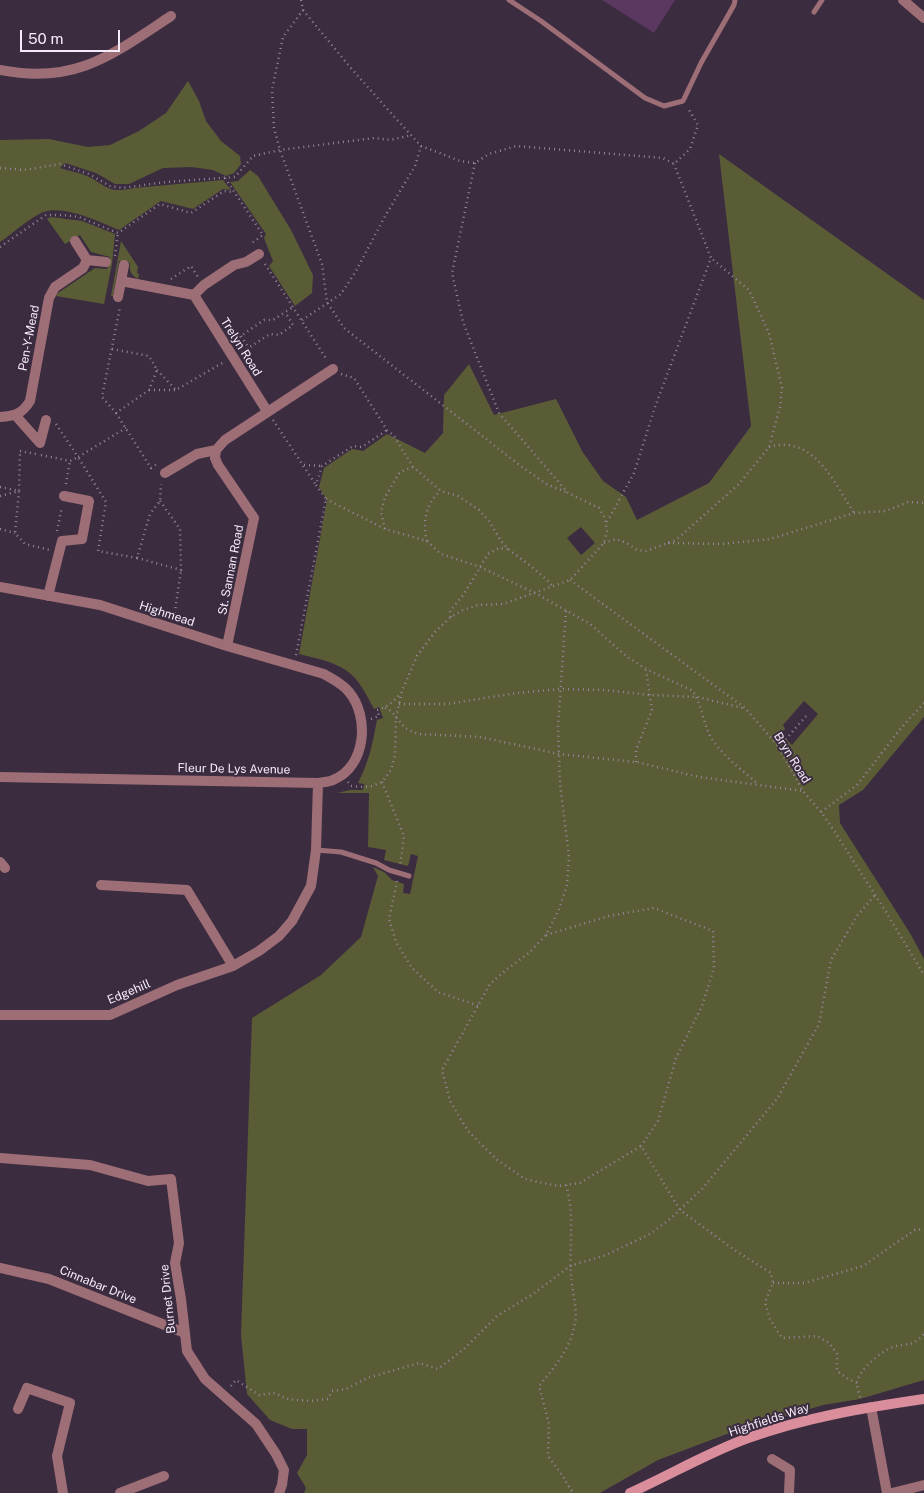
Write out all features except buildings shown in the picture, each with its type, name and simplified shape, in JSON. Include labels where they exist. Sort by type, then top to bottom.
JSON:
[{"type":"main road","name":"Highfields Way","points":[[630,1493],[686,1465],[748,1438],[814,1418],[924,1399]]},
{"type":"street","points":[[903,0],[924,18]]},
{"type":"street","points":[[0,70],[47,75],[74,70],[97,62],[119,50],[171,16]]},
{"type":"street","points":[[75,241],[87,260],[115,264],[121,281],[117,300]]},
{"type":"street","points":[[121,281],[194,296],[204,286],[234,265],[246,262],[259,254]]},
{"type":"street","name":"Pen-Y-Mead","points":[[16,416],[24,410],[30,401],[49,298],[56,286],[83,268],[87,260]]},
{"type":"street","name":"Trelyn Road","points":[[194,296],[236,355],[267,411]]},
{"type":"street","points":[[160,475],[197,454],[216,450],[225,440],[334,368]]},
{"type":"street","points":[[0,417],[16,416],[40,443],[46,420]]},
{"type":"street","name":"St. Sannan Road","points":[[216,450],[215,458],[218,465],[254,518],[227,646]]},
{"type":"street","points":[[48,596],[62,541],[82,539],[89,501],[64,496]]},
{"type":"street","name":"Highmead","points":[[0,587],[100,605],[227,646],[324,674],[349,692],[357,705],[362,720],[360,750],[353,764],[342,775]]},
{"type":"street","name":"Fleur De Lys Avenue","points":[[0,778],[318,783],[333,780],[342,775]]},
{"type":"street","name":"Edgehill","points":[[0,1015],[110,1015],[177,985],[232,966],[259,951],[279,936],[292,921],[311,886],[316,850],[318,783]]},
{"type":"street","points":[[101,884],[187,890],[232,966]]},
{"type":"street","name":"Burnet Drive","points":[[0,1158],[90,1164],[148,1181],[171,1179],[179,1243],[175,1263],[186,1351],[205,1379],[256,1424],[276,1454],[284,1470],[279,1493]]},
{"type":"street","name":"Cinnabar Drive","points":[[0,1268],[49,1279],[185,1333]]},
{"type":"street","points":[[18,1409],[27,1388],[70,1403],[57,1456],[63,1493]]},
{"type":"street","points":[[866,1408],[887,1493]]},
{"type":"street","points":[[772,1459],[790,1470],[789,1493]]},
{"type":"street","points":[[120,1493],[164,1476]]},
{"type":"street","points":[[892,1493],[924,1485]]},
{"type":"lane","points":[[509,0],[541,21],[645,98],[664,106],[683,100],[735,0]]},
{"type":"lane","points":[[814,12],[822,0]]},
{"type":"lane","points":[[316,850],[341,852],[409,876]]},
{"type":"path","points":[[301,0],[303,10],[356,74],[421,146],[460,161],[475,163],[489,154],[516,146],[663,158],[674,164],[711,258],[749,290],[769,333],[782,388],[780,408],[769,447],[739,484],[676,540],[646,551],[637,550],[628,543],[616,540],[604,543]]},
{"type":"path","points":[[303,10],[283,37],[272,90],[274,128],[280,150],[322,264],[327,302],[344,328],[522,467],[548,485],[599,508],[607,522],[608,531],[604,543],[570,580],[503,604],[478,605],[463,610],[451,617],[435,632],[417,656],[402,691],[396,717],[395,755],[391,770],[382,782],[363,787],[351,786],[342,775]]},
{"type":"path","points":[[674,164],[690,148],[698,125],[683,100]]},
{"type":"path","points":[[0,168],[24,170],[60,164],[89,174],[110,186],[122,188],[166,182],[235,177],[253,156],[280,150],[374,138],[390,140],[412,135]]},
{"type":"path","points":[[302,320],[341,294],[415,166],[421,146]]},
{"type":"path","points":[[475,163],[452,273],[463,322],[499,413],[568,493]]},
{"type":"path","points":[[225,178],[263,235],[252,243]]},
{"type":"path","points":[[115,264],[118,233],[160,204],[191,213],[224,191],[234,192]]},
{"type":"path","points":[[0,247],[46,215],[79,217],[118,233]]},
{"type":"path","points":[[607,522],[634,473],[655,407],[711,258]]},
{"type":"path","points":[[266,265],[334,368],[354,378],[413,467],[442,491],[458,496],[479,510],[489,521],[500,541],[548,580],[552,587]]},
{"type":"path","points":[[170,279],[191,266],[200,279]]},
{"type":"path","points":[[117,300],[120,308],[102,396],[116,413],[151,468],[163,460],[177,465]]},
{"type":"path","points":[[231,342],[264,320],[273,320],[293,307]]},
{"type":"path","points":[[149,390],[176,390],[270,334],[279,335],[293,325],[284,312]]},
{"type":"path","points":[[241,336],[249,348]]},
{"type":"path","points":[[112,349],[149,356],[157,370],[176,390]]},
{"type":"path","points":[[116,413],[149,390],[157,370]]},
{"type":"path","points":[[267,411],[326,499],[385,529],[427,541],[441,554],[480,567],[535,593],[590,624],[626,656],[646,669],[693,691],[697,697],[710,736],[728,758],[758,784]]},
{"type":"path","points":[[46,420],[56,424],[106,502],[98,551],[137,558],[181,570]]},
{"type":"path","points":[[15,532],[20,451],[70,461],[126,428]]},
{"type":"path","points":[[303,465],[322,466],[352,446],[362,447],[387,430]]},
{"type":"path","points":[[769,447],[781,443],[804,449],[820,462],[854,513]]},
{"type":"path","points":[[56,533],[70,461]]},
{"type":"path","points":[[316,485],[322,466]]},
{"type":"path","points":[[385,529],[381,512],[385,496],[400,472],[413,467]]},
{"type":"path","points":[[137,558],[150,514],[160,501],[162,485],[160,475]]},
{"type":"path","points":[[0,487],[19,491]]},
{"type":"path","points":[[0,496],[19,491]]},
{"type":"path","points":[[427,541],[424,532],[424,521],[433,496],[442,491]]},
{"type":"path","points":[[296,656],[326,499]]},
{"type":"path","points":[[160,501],[180,529],[181,570],[172,629]]},
{"type":"path","points":[[667,543],[722,544],[770,539],[854,513],[886,511],[908,502],[924,503]]},
{"type":"path","points":[[0,529],[15,532],[25,544],[52,551]]},
{"type":"path","points":[[451,617],[450,611],[464,594],[488,554],[499,548],[508,549]]},
{"type":"path","name":"Bryn Road","points":[[570,580],[745,708],[778,746],[803,792],[821,812],[924,975]]},
{"type":"path","points":[[546,935],[609,916],[654,908],[713,930],[714,968],[702,1006],[676,1058],[658,1121],[640,1146],[580,1183],[558,1186],[525,1179],[496,1159],[468,1131],[450,1101],[442,1070],[490,984],[530,952],[546,935],[559,909],[567,885],[569,857],[560,783],[558,726],[566,611]]},
{"type":"path","points":[[636,762],[636,750],[652,710],[646,669]]},
{"type":"path","points":[[399,704],[447,704],[518,693],[561,689],[604,690],[650,695],[697,697],[745,708]]},
{"type":"path","points":[[371,719],[379,716],[377,710],[385,708],[402,691]]},
{"type":"path","points":[[821,812],[857,785],[902,727],[924,703]]},
{"type":"path","points":[[385,708],[405,728],[418,734],[480,737],[559,754],[636,762],[699,777],[803,792]]},
{"type":"path","points":[[778,746],[808,715]]},
{"type":"path","points":[[382,782],[404,836],[390,918],[396,942],[412,968],[438,992],[478,1006]]},
{"type":"path","points":[[236,1380],[258,1395],[275,1393],[287,1399],[310,1401],[328,1399],[332,1392],[346,1389],[367,1378],[419,1363],[438,1369],[464,1349],[498,1316],[533,1294],[570,1266],[606,1255],[650,1234],[702,1190],[778,1099],[819,1024],[831,960],[857,916],[875,895]]},
{"type":"path","points":[[640,1146],[680,1210],[733,1249],[771,1273],[773,1283],[765,1302],[770,1319],[782,1338],[817,1336],[829,1343],[837,1354],[838,1370],[848,1379],[857,1383]]},
{"type":"path","points":[[566,1185],[571,1221],[570,1266],[576,1322],[565,1353],[539,1386],[548,1424],[548,1456],[573,1493]]},
{"type":"path","points":[[773,1283],[804,1283],[863,1266],[916,1230],[924,1230]]},
{"type":"path","points":[[866,1408],[857,1383],[867,1364],[891,1348],[916,1343],[924,1334]]},
{"type":"green space","points":[[188,81],[199,101],[206,121],[221,141],[240,156],[241,164],[234,173],[226,176],[213,170],[191,167],[163,168],[129,184],[115,184],[96,173],[65,163],[60,168],[80,173],[108,188],[118,190],[223,180],[231,190],[223,189],[193,209],[161,201],[119,230],[69,212],[49,211],[31,219],[0,242],[0,140],[49,139],[88,147],[110,145],[139,131],[166,113]]},
{"type":"green space","points":[[719,154],[924,300],[924,717],[863,790],[839,805],[840,823],[910,933],[924,959],[924,1380],[860,1399],[823,1405],[727,1434],[658,1460],[600,1493],[304,1493],[306,1488],[297,1473],[307,1455],[307,1429],[292,1429],[270,1420],[247,1394],[241,1335],[252,1018],[321,975],[361,937],[378,876],[373,867],[384,872],[392,880],[404,884],[403,893],[410,894],[418,856],[411,854],[408,866],[384,860],[386,850],[368,847],[369,793],[337,793],[363,790],[364,784],[358,783],[368,759],[377,720],[383,718],[379,707],[374,709],[359,683],[347,671],[330,662],[299,654],[327,500],[319,487],[324,468],[352,449],[363,451],[387,434],[425,453],[443,433],[444,395],[469,364],[494,415],[556,399],[582,451],[603,481],[626,497],[637,520],[709,483],[751,426]],"holes":[[[581,527],[595,543],[581,555],[567,538]],[[804,701],[818,714],[792,745],[781,734],[785,729],[783,725]]]},
{"type":"green space","points":[[250,170],[258,176],[291,230],[313,275],[312,293],[295,306],[269,266],[273,261],[264,238],[266,234],[230,182],[238,181]]},
{"type":"green space","points":[[51,217],[82,221],[115,234],[112,264],[104,304],[56,296],[95,268],[107,269],[110,257],[91,252],[80,235],[65,244],[47,219]]},
{"type":"green space","points":[[121,241],[138,267],[137,273],[139,274],[138,279],[131,273],[130,263],[119,261],[113,296],[111,296]]}]
